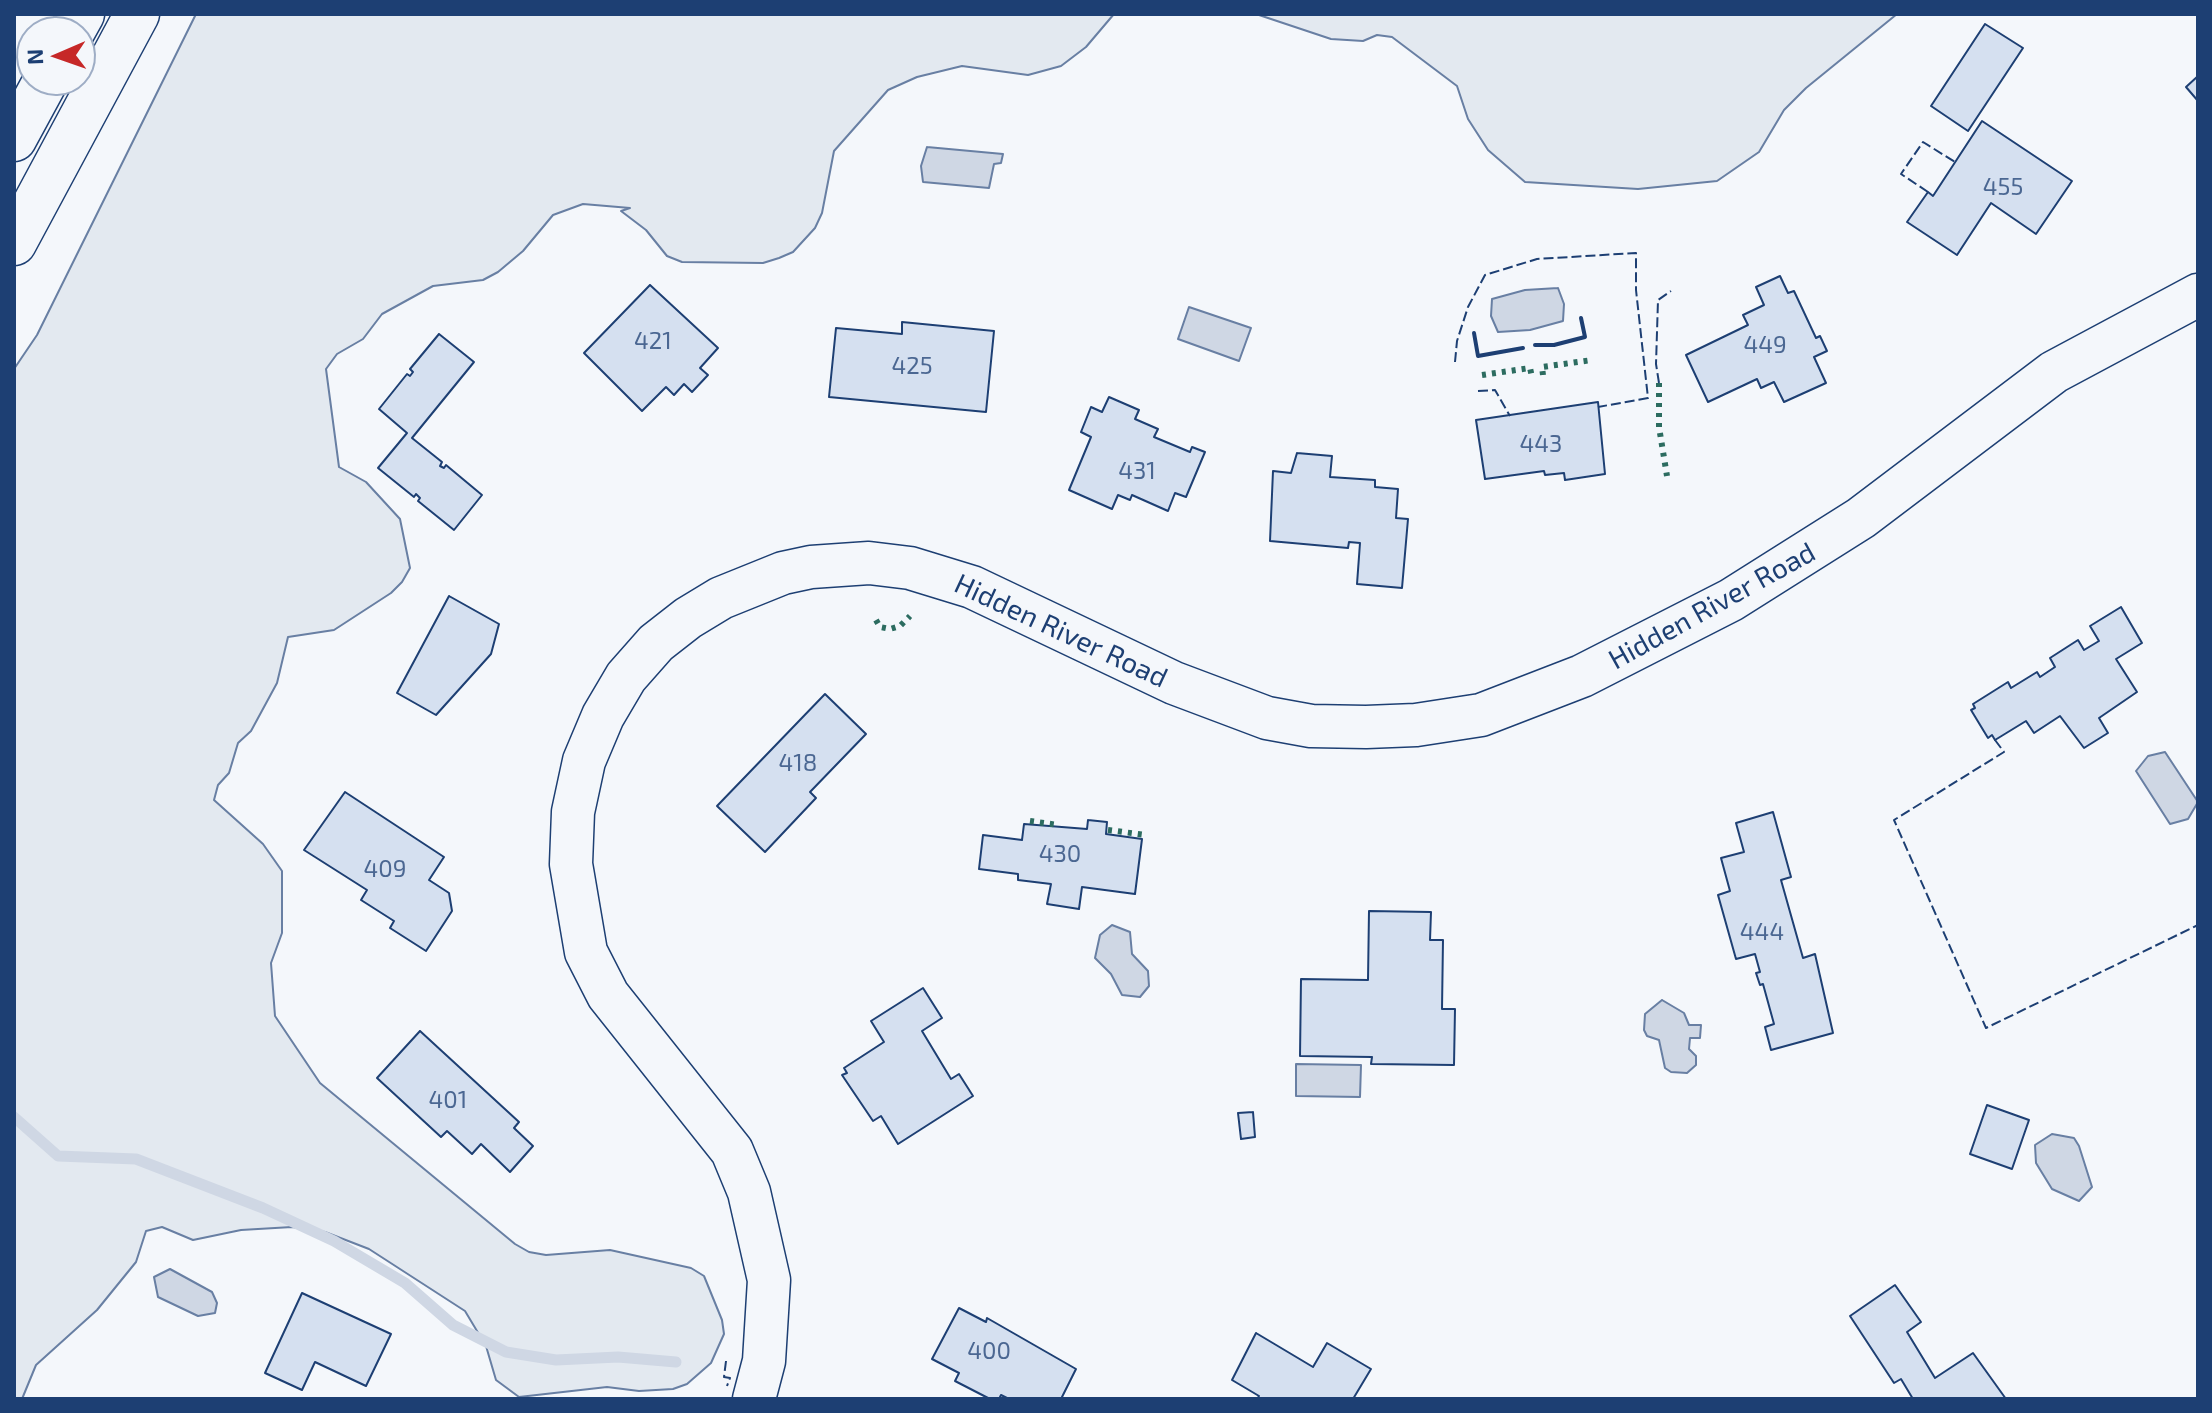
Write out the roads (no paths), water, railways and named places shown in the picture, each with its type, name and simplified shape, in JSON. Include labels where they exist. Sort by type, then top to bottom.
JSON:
[{"type":"highway","points":[[14,243],[137,14]]},
{"type":"highway","points":[[14,139],[37,96]]},
{"type":"street","name":"Hidden River Road","points":[[754,1399],[764,1361],[769,1280],[749,1192],[732,1151],[717,1130],[634,1033],[608,995],[586,952],[571,864],[573,812],[584,761],[603,716],[626,677],[656,643],[688,618],[721,598],[783,573],[811,567],[869,563],[910,568],[972,587],[1174,683],[1267,718],[1311,726],[1366,727],[1416,725],[1481,715],[1582,676],[1731,600],[1861,518],[2054,372],[2198,295]]},
{"type":"waterway","points":[[14,1117],[58,1156],[136,1159],[263,1208],[334,1241],[405,1283],[453,1325],[506,1352],[556,1360],[618,1357],[676,1362]]}]
